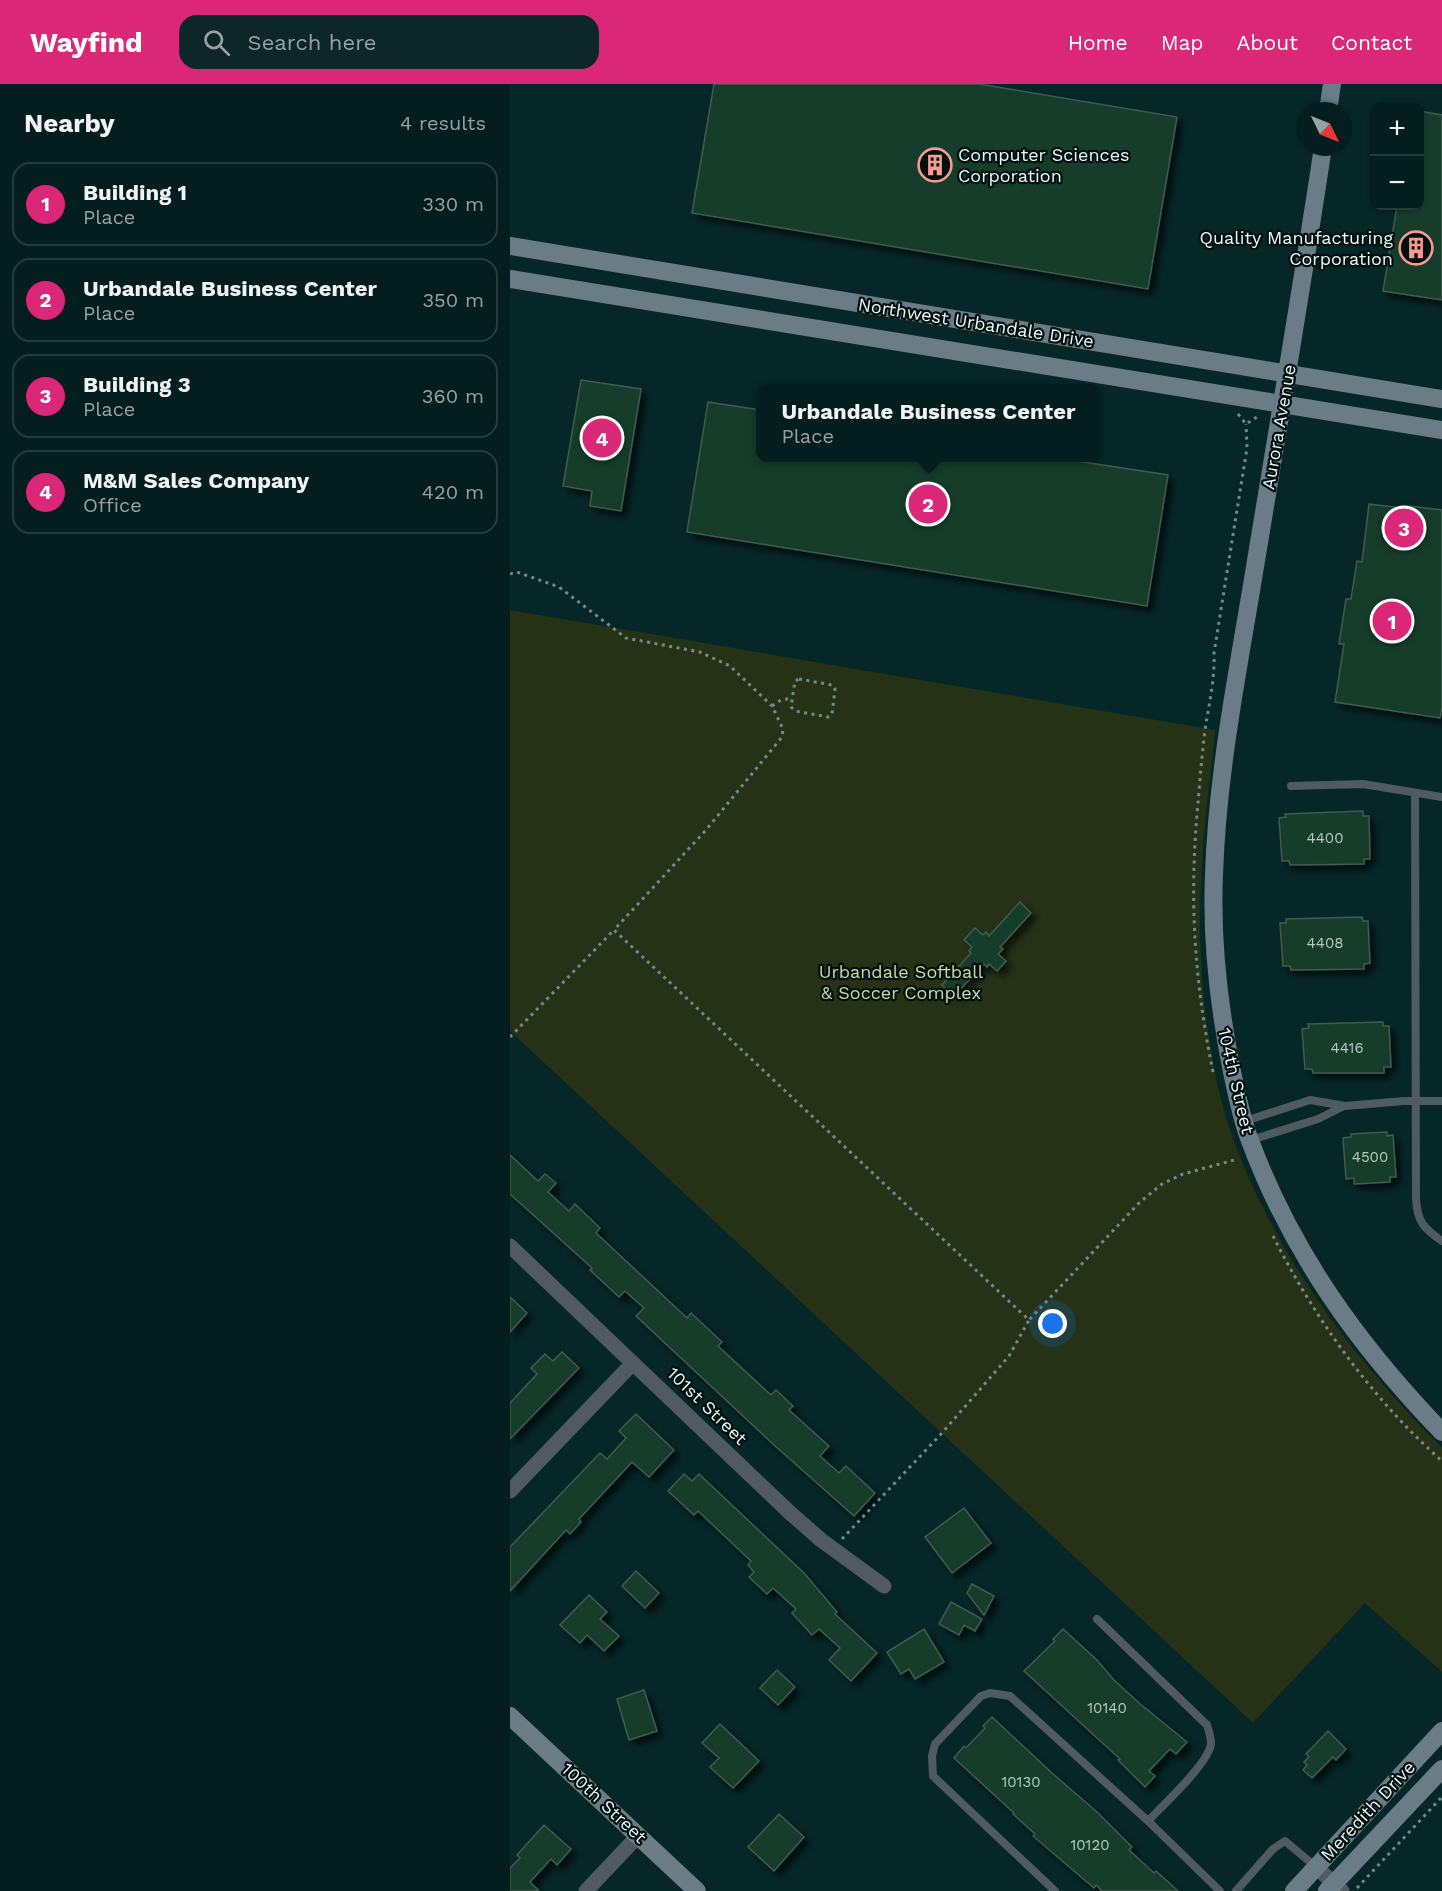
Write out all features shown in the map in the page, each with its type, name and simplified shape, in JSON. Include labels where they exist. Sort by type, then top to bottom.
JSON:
[{"type":"main road","points":[[1329,102],[1332,84]]},
{"type":"main road","name":"Aurora Avenue","points":[[1232,707],[1288,375],[1322,156]]},
{"type":"main road","name":"Northwest Urbandale Drive","points":[[510,246],[1442,399]]},
{"type":"main road","name":"Northwest Urbandale Drive","points":[[510,279],[1442,430]]},
{"type":"main road","name":"104th Street","points":[[1232,707],[1216,826],[1214,923],[1216,976],[1225,1036],[1244,1122],[1290,1231],[1331,1297],[1398,1386],[1442,1432]]},
{"type":"main road","name":"100th Street","points":[[510,1716],[697,1891]]},
{"type":"main road","name":"Meredith Drive","points":[[1294,1891],[1442,1731]]},
{"type":"main road","name":"Meredith Drive","points":[[1334,1888],[1442,1769]]},
{"type":"street","name":"101st Street","points":[[510,1246],[788,1511],[833,1549],[884,1586]]},
{"type":"street","points":[[510,1491],[633,1363]]},
{"type":"street","points":[[586,1891],[638,1836]]},
{"type":"street","points":[[1316,1867],[1334,1888]]},
{"type":"lane","points":[[1291,786],[1363,784],[1442,797]]},
{"type":"lane","points":[[1415,793],[1417,1216],[1425,1227],[1442,1241]]},
{"type":"lane","points":[[1244,1122],[1310,1100],[1345,1106],[1442,1101]]},
{"type":"lane","points":[[1250,1140],[1318,1119],[1345,1106]]},
{"type":"lane","points":[[1097,1619],[1206,1725],[1210,1735],[1211,1743],[1204,1760],[1148,1821]]},
{"type":"lane","points":[[1055,1891],[933,1776],[932,1756],[935,1744],[981,1696],[990,1693],[1010,1696],[1148,1821],[1220,1891]]},
{"type":"lane","points":[[1236,1891],[1273,1849],[1285,1841],[1316,1867]]},
{"type":"path","points":[[1198,803],[1204,740],[1215,669],[1214,653],[1247,448],[1246,424]]},
{"type":"path","points":[[510,574],[517,572],[559,587],[626,638],[700,652],[730,666],[772,706],[783,729],[782,737],[706,830],[614,930],[510,1036]]},
{"type":"path","points":[[799,679],[832,685],[835,689],[832,714],[828,717],[795,711],[791,707],[792,698],[795,681],[799,679]]},
{"type":"path","points":[[772,706],[781,700],[792,698]]},
{"type":"path","points":[[614,930],[1029,1320]]},
{"type":"path","points":[[833,1549],[942,1433],[1009,1356],[1029,1320],[1140,1202],[1162,1184],[1184,1174],[1238,1159]]},
{"type":"path","points":[[1354,1891],[1442,1797]]},
{"type":"green space","name":"Urbandale Softball & Soccer Complex","points":[[510,610],[1215,730],[1203,851],[1200,929],[1202,979],[1208,1031],[1223,1107],[1247,1175],[1268,1218],[1318,1301],[1377,1377],[1442,1448],[1442,1672],[1365,1603],[1253,1723],[510,1031]]},
{"type":"building","name":"Computer Sciences Corporation","points":[[714,84],[979,84],[1177,117],[1148,289],[692,213]]},
{"type":"building","name":"Quality Manufacturing Corporation","points":[[1424,112],[1442,115],[1442,300],[1383,291],[1396,210],[1424,210]]},
{"type":"building","points":[[581,380],[641,389],[621,511],[590,506],[592,491],[563,486]]},
{"type":"building","points":[[708,402],[756,409],[756,462],[1083,462],[1168,475],[1147,606],[687,532]]},
{"type":"building","points":[[1369,504],[1442,510],[1442,708],[1440,718],[1335,702],[1344,644],[1339,644],[1346,599],[1351,599],[1357,561],[1362,562]]},
{"type":"building","points":[[1363,811],[1363,816],[1369,816],[1370,859],[1364,859],[1364,864],[1290,865],[1289,861],[1282,861],[1279,818],[1286,817],[1285,814]]},
{"type":"building","points":[[1020,902],[1031,913],[1000,947],[1003,949],[998,954],[1006,961],[997,971],[989,964],[987,967],[984,964],[954,996],[942,985],[971,953],[969,951],[972,947],[964,940],[975,928],[983,935],[986,932],[989,936]]},
{"type":"building","points":[[1362,917],[1363,921],[1368,921],[1370,963],[1364,964],[1364,969],[1291,970],[1290,966],[1283,966],[1280,923],[1286,923],[1286,919]]},
{"type":"building","points":[[1383,1022],[1383,1026],[1389,1026],[1391,1067],[1384,1067],[1384,1073],[1313,1073],[1312,1069],[1305,1069],[1302,1029],[1309,1028],[1308,1024]]},
{"type":"building","points":[[1387,1132],[1387,1136],[1393,1135],[1396,1177],[1390,1177],[1390,1182],[1354,1184],[1354,1178],[1346,1179],[1343,1138],[1351,1137],[1351,1134]]},
{"type":"building","points":[[510,1155],[538,1181],[545,1174],[556,1183],[548,1192],[569,1211],[575,1204],[600,1228],[596,1233],[687,1318],[691,1313],[722,1342],[718,1346],[771,1395],[776,1390],[793,1406],[789,1410],[829,1446],[820,1456],[839,1473],[846,1466],[875,1493],[854,1516],[636,1316],[644,1308],[625,1291],[619,1297],[590,1270],[592,1268],[510,1194]]},
{"type":"building","points":[[510,1297],[527,1313],[510,1332]]},
{"type":"building","points":[[562,1352],[579,1368],[510,1439],[510,1403],[537,1374],[531,1368],[545,1354],[553,1361]]},
{"type":"building","points":[[636,1414],[674,1450],[649,1477],[632,1462],[579,1519],[581,1522],[570,1534],[566,1530],[510,1591],[510,1547],[600,1453],[607,1459],[626,1438],[619,1431]]},
{"type":"building","points":[[684,1474],[692,1481],[699,1474],[804,1573],[837,1612],[835,1614],[877,1653],[851,1681],[829,1660],[840,1648],[819,1629],[812,1635],[792,1613],[796,1609],[773,1588],[767,1594],[749,1577],[754,1572],[748,1565],[751,1561],[698,1511],[694,1515],[668,1491]]},
{"type":"building","points":[[964,1508],[991,1543],[952,1573],[925,1537]]},
{"type":"building","points":[[636,1571],[659,1593],[645,1608],[622,1586]]},
{"type":"building","points":[[972,1584],[994,1596],[984,1615],[967,1593]]},
{"type":"building","points":[[589,1595],[607,1612],[600,1619],[619,1636],[604,1651],[587,1635],[580,1643],[560,1625]]},
{"type":"building","points":[[951,1602],[982,1619],[975,1631],[964,1625],[959,1635],[939,1624]]},
{"type":"building","points":[[924,1629],[944,1662],[915,1679],[909,1669],[901,1674],[887,1652]]},
{"type":"building","points":[[1063,1629],[1139,1703],[1187,1742],[1176,1754],[1170,1749],[1149,1771],[1155,1776],[1145,1787],[1118,1760],[1120,1759],[1024,1671],[1055,1641],[1053,1639]]},
{"type":"building","points":[[777,1670],[795,1687],[778,1705],[760,1688]]},
{"type":"building","points":[[644,1690],[657,1731],[629,1740],[617,1699]]},
{"type":"building","points":[[992,1717],[1097,1812],[1132,1847],[1129,1850],[1178,1891],[1102,1891],[1096,1885],[1094,1888],[1033,1836],[1035,1834],[1014,1813],[954,1758],[985,1728],[983,1726]]},
{"type":"building","points":[[720,1724],[759,1761],[733,1788],[710,1767],[719,1758],[702,1743]]},
{"type":"building","points":[[1328,1731],[1346,1749],[1336,1760],[1333,1757],[1312,1778],[1303,1770],[1307,1765],[1304,1762],[1309,1757],[1306,1754]]},
{"type":"building","points":[[779,1814],[804,1837],[774,1871],[748,1847]]},
{"type":"building","points":[[544,1825],[571,1849],[557,1865],[551,1859],[530,1882],[539,1891],[510,1891],[510,1868],[520,1858],[517,1855]]},
{"type":"place","name":"Computer Sciences Corporation","points":[[935,165]]},
{"type":"place","name":"Quality Manufacturing Corporation","points":[[1416,248]]},
{"type":"place","name":"M&M Sales Company","points":[[602,438]]},
{"type":"place","name":"Urbandale Business Center","points":[[928,504]]},
{"type":"place","name":"Building 3","points":[[1404,528]]},
{"type":"place","name":"Building 1","points":[[1392,621]]}]
